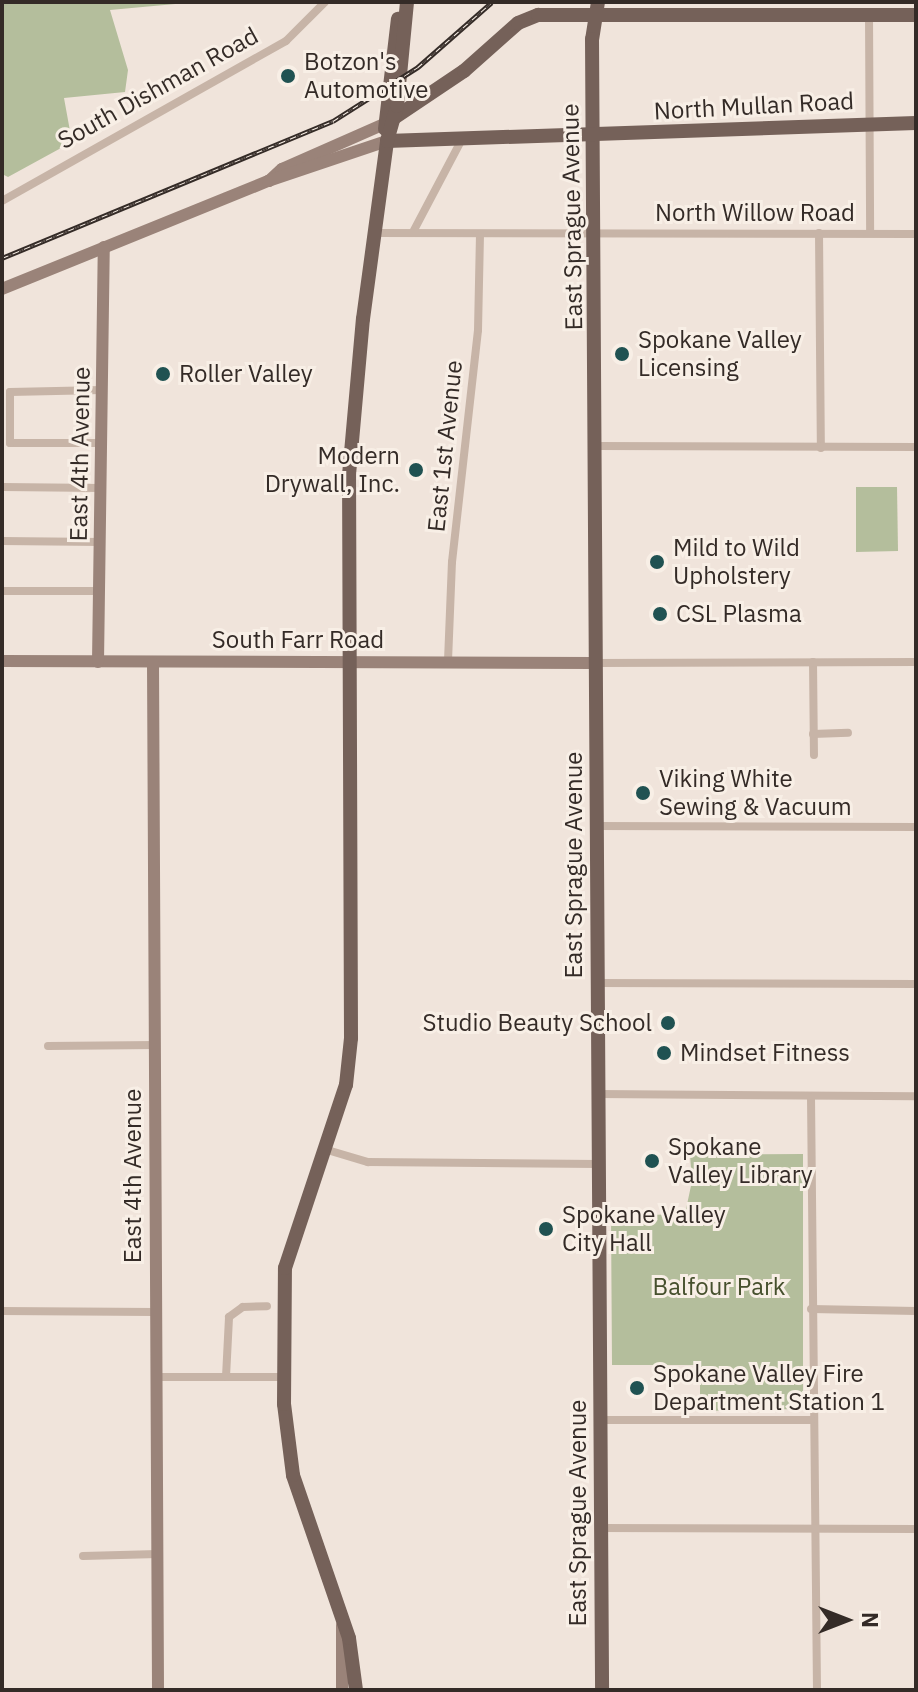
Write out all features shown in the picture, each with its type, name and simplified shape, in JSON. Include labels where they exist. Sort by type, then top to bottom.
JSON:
[{"type":"main road","points":[[356,1690],[342,1622],[293,1475],[284,1377],[285,1268],[346,1085],[351,1038],[349,662],[354,392],[405,2]]},
{"type":"main road","points":[[390,120],[464,71],[518,23],[538,15],[592,8],[803,8],[869,15],[916,15]]},
{"type":"main road","name":"East Sprague Avenue","points":[[592,8],[602,1690]]},
{"type":"main road","name":"North Mullan Road","points":[[387,141],[463,136],[916,123]]},
{"type":"street","name":"South Dishman Road","points":[[2,201],[286,41],[325,2]]},
{"type":"street","points":[[869,15],[870,233]]},
{"type":"street","points":[[268,181],[282,169],[390,120]]},
{"type":"street","points":[[413,232],[463,136]]},
{"type":"street","points":[[2,289],[268,181],[387,141]]},
{"type":"street","name":"North Willow Road","points":[[375,233],[916,233]]},
{"type":"street","points":[[819,233],[821,448]]},
{"type":"street","name":"East 1st Avenue","points":[[448,661],[452,562],[478,330],[480,234]]},
{"type":"street","name":"East 4th Avenue","points":[[98,662],[104,247]]},
{"type":"street","points":[[101,443],[10,443],[10,392],[102,390]]},
{"type":"street","points":[[596,446],[916,447]]},
{"type":"street","points":[[2,487],[101,488]]},
{"type":"street","points":[[2,541],[101,542]]},
{"type":"street","points":[[2,591],[99,591]]},
{"type":"street","name":"South Farr Road","points":[[2,661],[595,663]]},
{"type":"street","points":[[813,662],[814,755]]},
{"type":"street","points":[[595,663],[916,662]]},
{"type":"street","name":"East 4th Avenue","points":[[153,663],[158,1690]]},
{"type":"street","points":[[813,734],[848,733]]},
{"type":"street","points":[[596,826],[916,827]]},
{"type":"street","points":[[596,983],[916,984]]},
{"type":"street","points":[[48,1046],[156,1045]]},
{"type":"street","points":[[597,1094],[916,1096]]},
{"type":"street","points":[[811,1097],[812,1529],[817,1690]]},
{"type":"street","points":[[324,1148],[368,1162],[597,1164]]},
{"type":"street","points":[[226,1377],[229,1317],[243,1307],[267,1306]]},
{"type":"street","points":[[811,1309],[916,1311]]},
{"type":"street","points":[[2,1311],[154,1312]]},
{"type":"street","points":[[155,1377],[284,1377]]},
{"type":"street","points":[[600,1420],[811,1420]]},
{"type":"street","points":[[599,1528],[916,1529]]},
{"type":"street","points":[[83,1556],[158,1554]]},
{"type":"street","points":[[342,1622],[342,1690]]},
{"type":"green space","points":[[2,2],[197,2],[110,10],[128,70],[125,92],[64,98],[72,142],[8,177],[2,174]]},
{"type":"green space","points":[[856,487],[897,487],[898,551],[856,552]]},
{"type":"green space","name":"Balfour Park","points":[[803,1154],[803,1399],[798,1409],[700,1411],[700,1365],[612,1365],[611,1216],[685,1214],[692,1181],[690,1155]]},
{"type":"railway","points":[[2,258],[333,121],[418,67],[492,2]]},
{"type":"place","name":"Botzon's Automotive","points":[[288,76]]},
{"type":"place","name":"Spokane Valley Licensing","points":[[622,354]]},
{"type":"place","name":"Roller Valley","points":[[163,374]]},
{"type":"place","name":"Modern Drywall, Inc.","points":[[416,470]]},
{"type":"place","name":"Mild to Wild Upholstery","points":[[657,562]]},
{"type":"place","name":"CSL Plasma","points":[[660,614]]},
{"type":"place","name":"Viking White Sewing & Vacuum","points":[[643,793]]},
{"type":"place","name":"Studio Beauty School","points":[[668,1023]]},
{"type":"place","name":"Mindset Fitness","points":[[664,1053]]},
{"type":"place","name":"Spokane Valley Library","points":[[652,1161]]},
{"type":"place","name":"Spokane Valley City Hall","points":[[546,1229]]},
{"type":"place","name":"Spokane Valley Fire Department Station 1","points":[[637,1388]]}]
